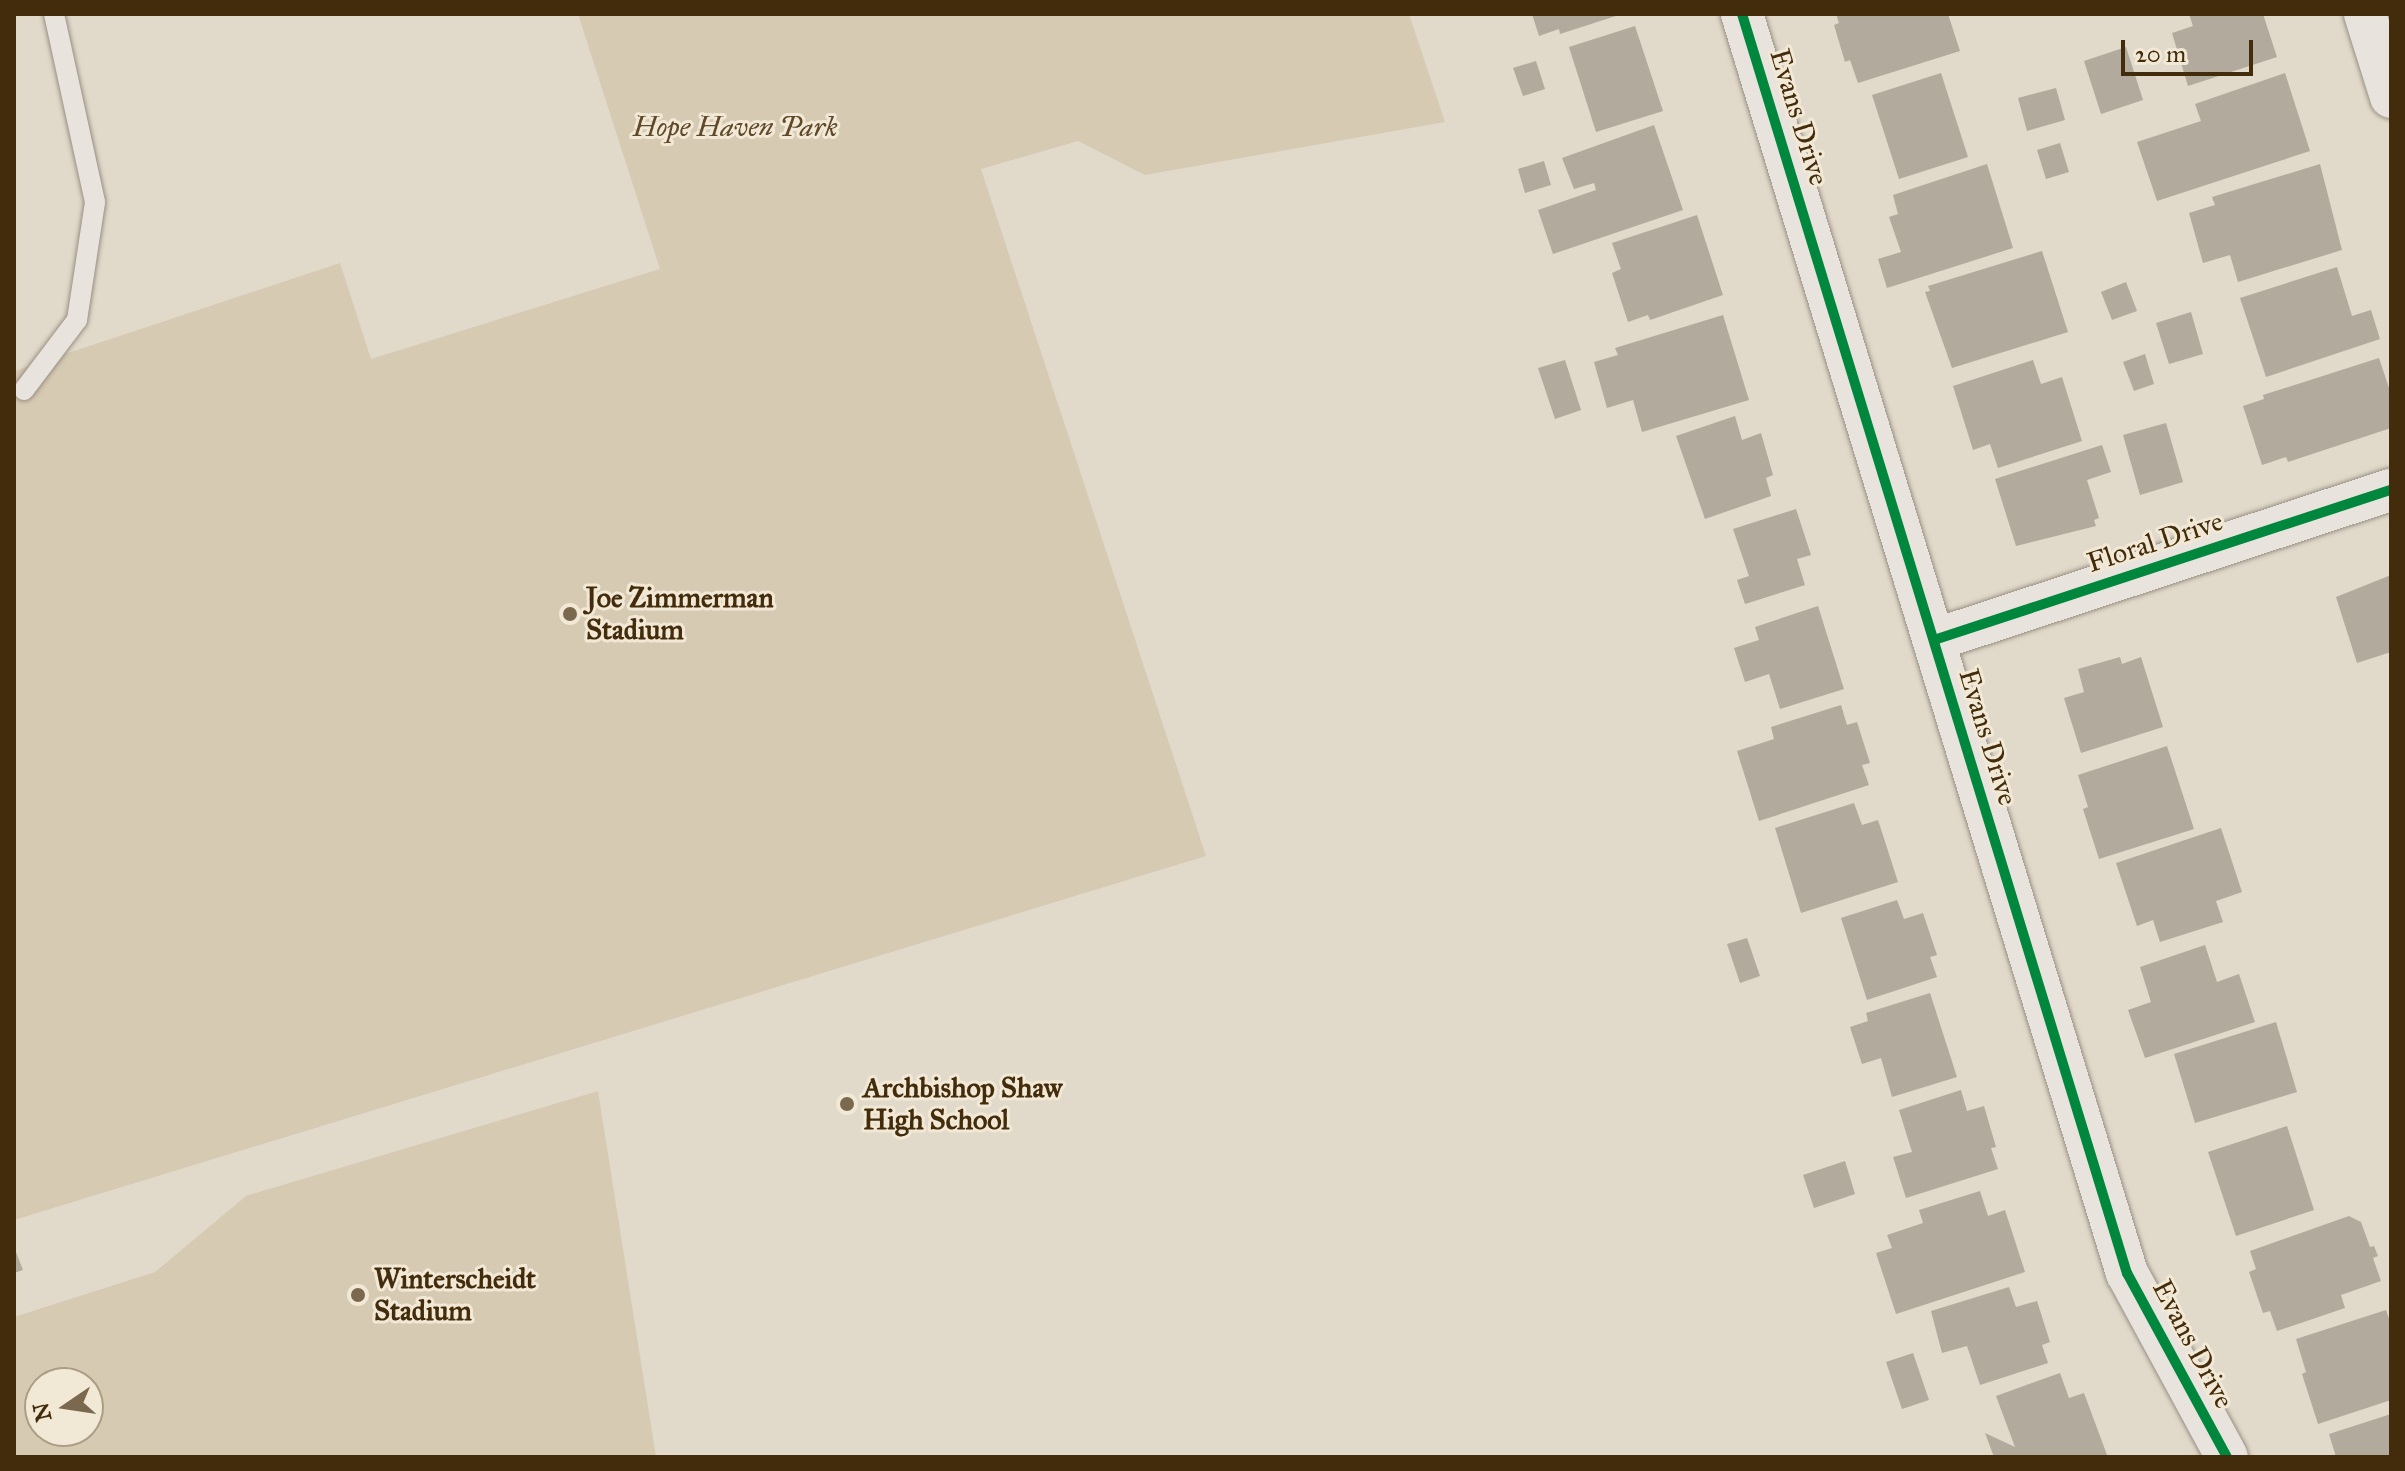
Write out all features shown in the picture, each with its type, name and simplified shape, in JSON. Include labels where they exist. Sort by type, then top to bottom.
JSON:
[{"type":"street","name":"Evans Drive","points":[[1742,14],[2127,1273],[2227,1457]]},
{"type":"street","points":[[2365,14],[2391,97]]},
{"type":"street","name":"Floral Drive","points":[[1934,640],[2391,490]]},
{"type":"lane","points":[[24,390],[77,320],[95,202],[54,14]]},
{"type":"green space","name":"Joe Zimmerman Stadium","points":[[578,14],[1409,14],[1445,122],[1145,175],[1078,141],[981,169],[1206,856],[14,1220],[14,371],[340,263],[371,359],[660,269]]},
{"type":"green space","name":"Winterscheidt Stadium","points":[[598,1091],[656,1457],[14,1457],[14,1317],[155,1272],[246,1196]]},
{"type":"building","points":[[1532,14],[1619,15],[1560,34],[1559,29],[1539,36]]},
{"type":"building","points":[[1836,14],[1948,14],[1960,51],[1858,83],[1850,60],[1845,62],[1834,25],[1839,23]]},
{"type":"building","points":[[2189,14],[2263,14],[2277,57],[2188,86],[2172,33],[2193,26]]},
{"type":"building","points":[[1635,26],[1663,111],[1596,132],[1569,47]]},
{"type":"building","points":[[2126,47],[2143,100],[2101,114],[2084,61]]},
{"type":"building","points":[[1536,61],[1545,89],[1523,96],[1513,68]]},
{"type":"building","points":[[1941,73],[1968,157],[1899,179],[1872,95]]},
{"type":"building","points":[[2285,73],[2310,151],[2157,201],[2137,142],[2201,121],[2195,104]]},
{"type":"building","points":[[2056,88],[2065,120],[2027,131],[2018,98]]},
{"type":"building","points":[[1654,125],[1683,210],[1553,254],[1538,210],[1596,190],[1594,183],[1574,189],[1562,158]]},
{"type":"building","points":[[2060,143],[2069,172],[2046,179],[2037,150]]},
{"type":"building","points":[[1544,161],[1551,185],[1525,193],[1518,169]]},
{"type":"building","points":[[1987,164],[2013,248],[1887,288],[1878,259],[1901,252],[1889,217],[1898,214],[1893,195]]},
{"type":"building","points":[[2320,164],[2342,250],[2238,282],[2230,255],[2203,263],[2189,213],[2215,205],[2212,197]]},
{"type":"building","points":[[1697,215],[1723,295],[1650,320],[1648,315],[1628,322],[1612,273],[1621,269],[1612,243]]},
{"type":"building","points":[[2042,251],[2068,332],[1952,368],[1925,292],[1930,291],[1928,286]]},
{"type":"building","points":[[2337,267],[2352,316],[2371,310],[2380,339],[2266,377],[2240,298]]},
{"type":"building","points":[[2126,282],[2137,311],[2112,320],[2101,292]]},
{"type":"building","points":[[2191,312],[2203,354],[2169,364],[2156,323]]},
{"type":"building","points":[[1723,315],[1749,400],[1642,432],[1633,400],[1607,408],[1594,362],[1618,355],[1615,348]]},
{"type":"building","points":[[2145,354],[2154,384],[2134,391],[2123,362]]},
{"type":"building","points":[[2379,358],[2391,394],[2391,428],[2288,462],[2286,457],[2262,465],[2243,406],[2264,399],[2263,395]]},
{"type":"building","points":[[1565,360],[1581,410],[1555,419],[1538,368]]},
{"type":"building","points":[[2033,360],[2041,384],[2062,377],[2082,441],[1998,468],[1990,444],[1973,450],[1953,386]]},
{"type":"building","points":[[1735,416],[1742,440],[1761,433],[1773,475],[1766,478],[1771,496],[1705,519],[1676,436]]},
{"type":"building","points":[[2166,423],[2183,482],[2140,495],[2123,435]]},
{"type":"building","points":[[2102,445],[2111,472],[2087,480],[2099,518],[2094,520],[2096,526],[2016,546],[1995,479]]},
{"type":"building","points":[[1796,509],[1811,555],[1797,559],[1805,585],[1745,604],[1737,580],[1749,576],[1733,529]]},
{"type":"building","points":[[2391,575],[2391,652],[2357,663],[2336,597]]},
{"type":"building","points":[[1818,606],[1844,689],[1780,709],[1769,674],[1745,682],[1734,648],[1759,640],[1755,627]]},
{"type":"building","points":[[2120,657],[2122,664],[2141,657],[2163,727],[2081,753],[2064,698],[2084,692],[2078,669]]},
{"type":"building","points":[[1841,705],[1847,725],[1857,722],[1870,763],[1862,765],[1869,785],[1759,821],[1737,751],[1774,739],[1771,727]]},
{"type":"building","points":[[2167,746],[2194,829],[2099,859],[2083,809],[2088,807],[2078,775]]},
{"type":"building","points":[[1854,803],[1862,825],[1878,820],[1898,882],[1801,913],[1775,828]]},
{"type":"building","points":[[2221,828],[2242,892],[2216,901],[2223,922],[2160,942],[2153,920],[2137,926],[2116,863]]},
{"type":"building","points":[[1897,900],[1904,919],[1923,913],[1937,955],[1930,957],[1937,977],[1867,1000],[1841,918]]},
{"type":"building","points":[[1747,938],[1760,976],[1740,983],[1727,944]]},
{"type":"building","points":[[2205,945],[2217,982],[2239,974],[2255,1022],[2145,1058],[2128,1010],[2151,1002],[2140,967]]},
{"type":"building","points":[[1930,993],[1957,1077],[1892,1097],[1881,1058],[1862,1064],[1850,1027],[1868,1021],[1866,1013]]},
{"type":"building","points":[[2276,1022],[2297,1092],[2195,1123],[2174,1054]]},
{"type":"building","points":[[1961,1090],[1967,1111],[1984,1106],[1996,1147],[1991,1148],[1998,1169],[1906,1198],[1893,1157],[1912,1152],[1899,1110]]},
{"type":"building","points":[[2287,1126],[2314,1210],[2236,1236],[2208,1152]]},
{"type":"building","points":[[1845,1161],[1855,1194],[1814,1208],[1803,1175]]},
{"type":"building","points":[[1980,1191],[1988,1216],[2005,1210],[2025,1272],[1896,1314],[1876,1253],[1892,1248],[1887,1235],[1923,1223],[1919,1210]]},
{"type":"building","points":[[2349,1216],[2361,1222],[2370,1247],[2374,1246],[2378,1256],[2373,1258],[2381,1281],[2341,1295],[2345,1308],[2277,1331],[2270,1311],[2263,1313],[2249,1272],[2256,1269],[2250,1251]]},
{"type":"building","points":[[14,1247],[23,1270],[14,1273]]},
{"type":"building","points":[[2009,1287],[2016,1307],[2037,1301],[2050,1342],[2042,1345],[2048,1363],[1980,1385],[1967,1346],[1942,1353],[1931,1311]]},
{"type":"building","points":[[2386,1310],[2391,1324],[2391,1400],[2318,1424],[2302,1374],[2306,1372],[2296,1339]]},
{"type":"building","points":[[1913,1353],[1929,1400],[1902,1409],[1886,1362]]},
{"type":"building","points":[[2060,1373],[2069,1398],[2084,1393],[2107,1455],[1994,1457],[1985,1433],[2015,1447],[1996,1396]]},
{"type":"building","points":[[2391,1414],[2391,1457],[2336,1457],[2329,1434]]},
{"type":"cycle path","points":[[1742,14],[2127,1273],[2227,1457]]},
{"type":"cycle path","points":[[1934,640],[2391,490]]},
{"type":"place","name":"Joe Zimmerman Stadium","points":[[570,614]]},
{"type":"place","name":"Archbishop Shaw High School","points":[[847,1104]]},
{"type":"place","name":"Winterscheidt Stadium","points":[[358,1295]]},
{"type":"park label","name":"Hope Haven Park","points":[[735,127]]}]
